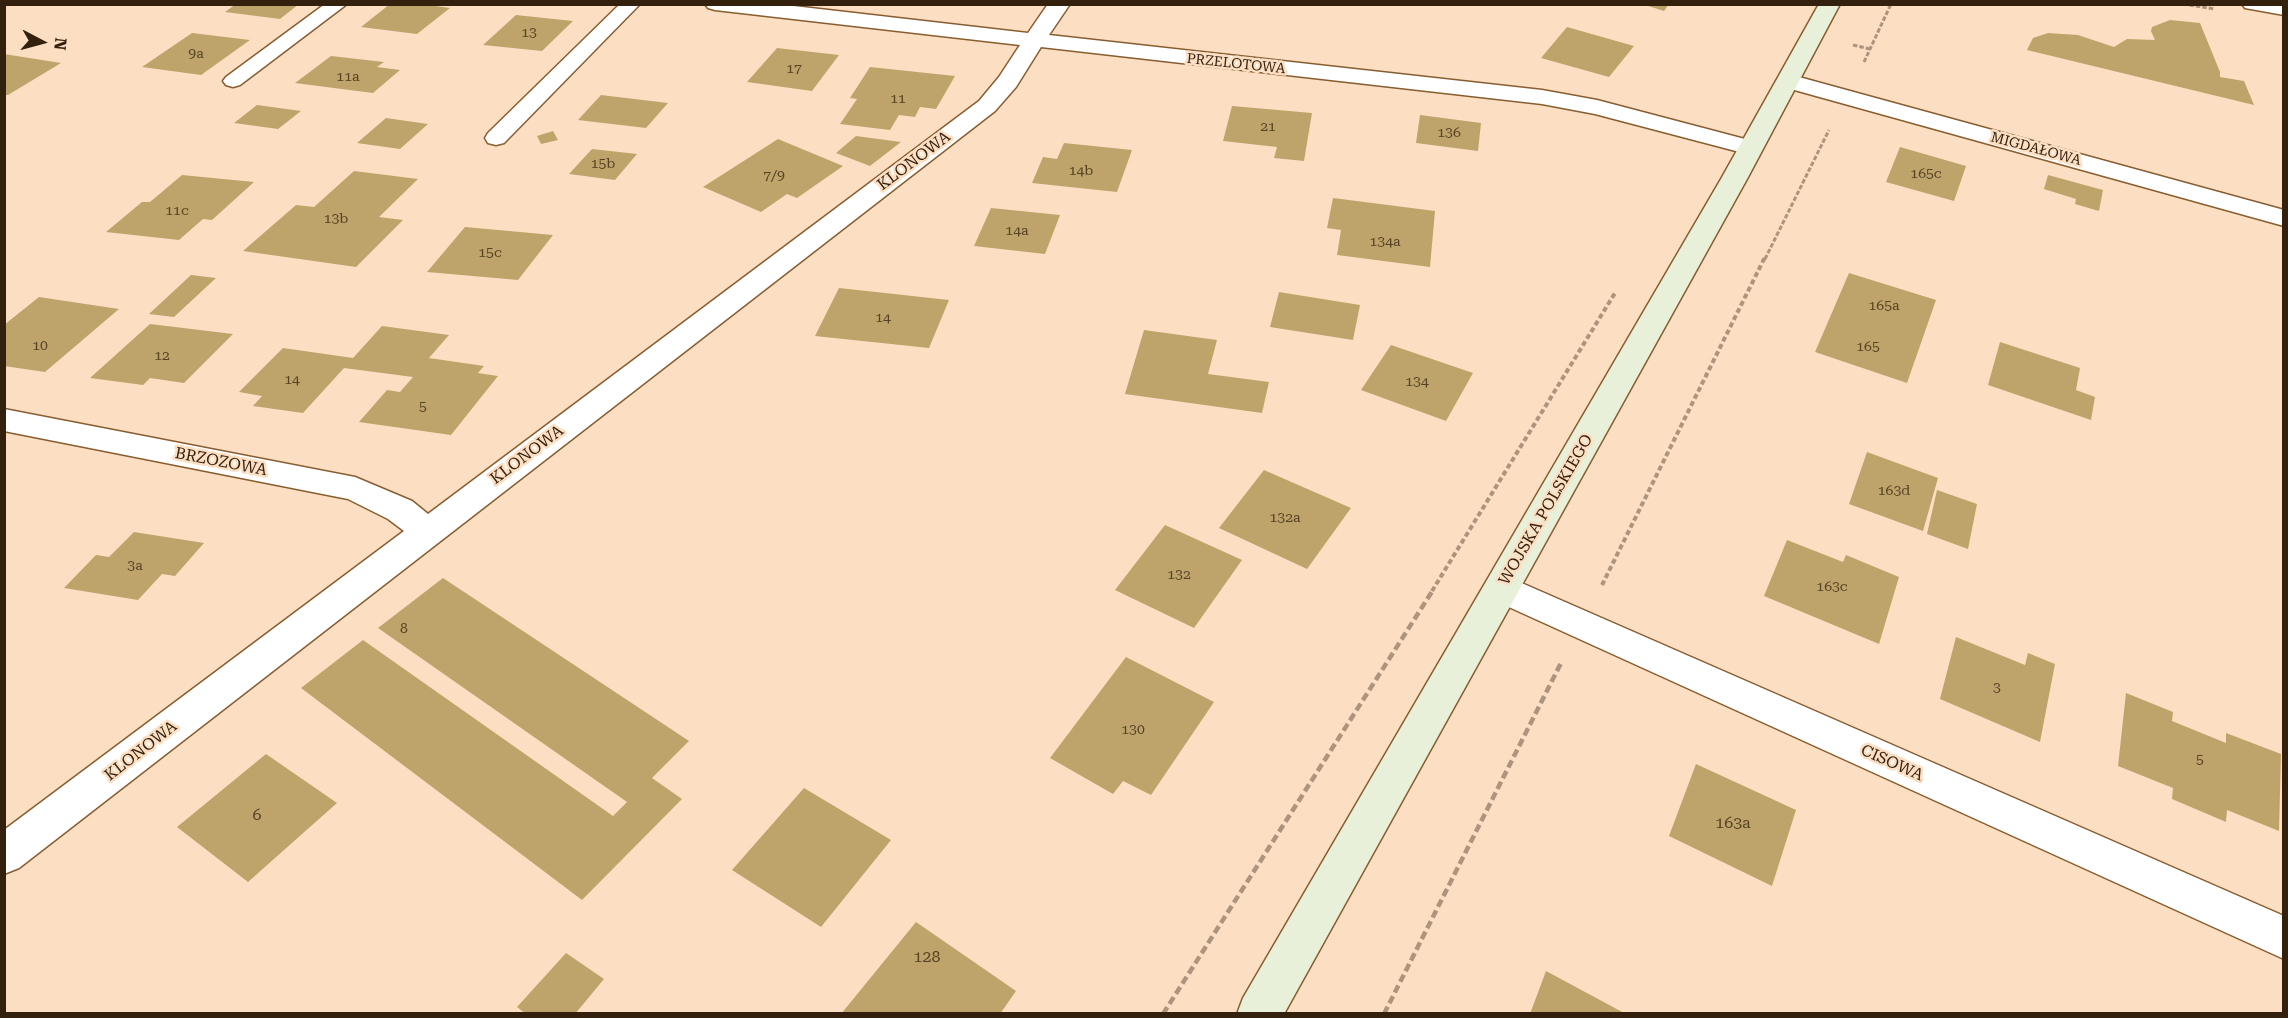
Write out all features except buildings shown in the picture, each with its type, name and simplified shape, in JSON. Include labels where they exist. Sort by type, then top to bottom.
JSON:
[{"type":"main road","name":"WOJSKA POLSKIEGO","points":[[1259,1014],[1751,148],[1830,4]]},
{"type":"street","name":"PRZELOTOWA","points":[[716,4],[1035,42],[1542,97],[1597,107],[1751,148]]},
{"type":"street","name":"KLONOWA","points":[[4,855],[987,106],[1002,92],[1059,4]]},
{"type":"street","points":[[2252,4],[2283,9]]},
{"type":"street","name":"MIGDAŁOWA","points":[[1788,81],[2283,218]]},
{"type":"street","name":"BRZOZOWA","points":[[4,420],[355,489],[376,496],[400,510],[427,531]]},
{"type":"street","name":"CISOWA","points":[[1501,588],[2283,938]]},
{"type":"lane","points":[[232,81],[338,4]]},
{"type":"lane","points":[[496,138],[631,4]]},
{"type":"path","points":[[1384,1014],[1563,659],[1583,625],[1847,97],[1891,4]]},
{"type":"path","points":[[1162,1014],[1452,560],[1619,287]]}]
